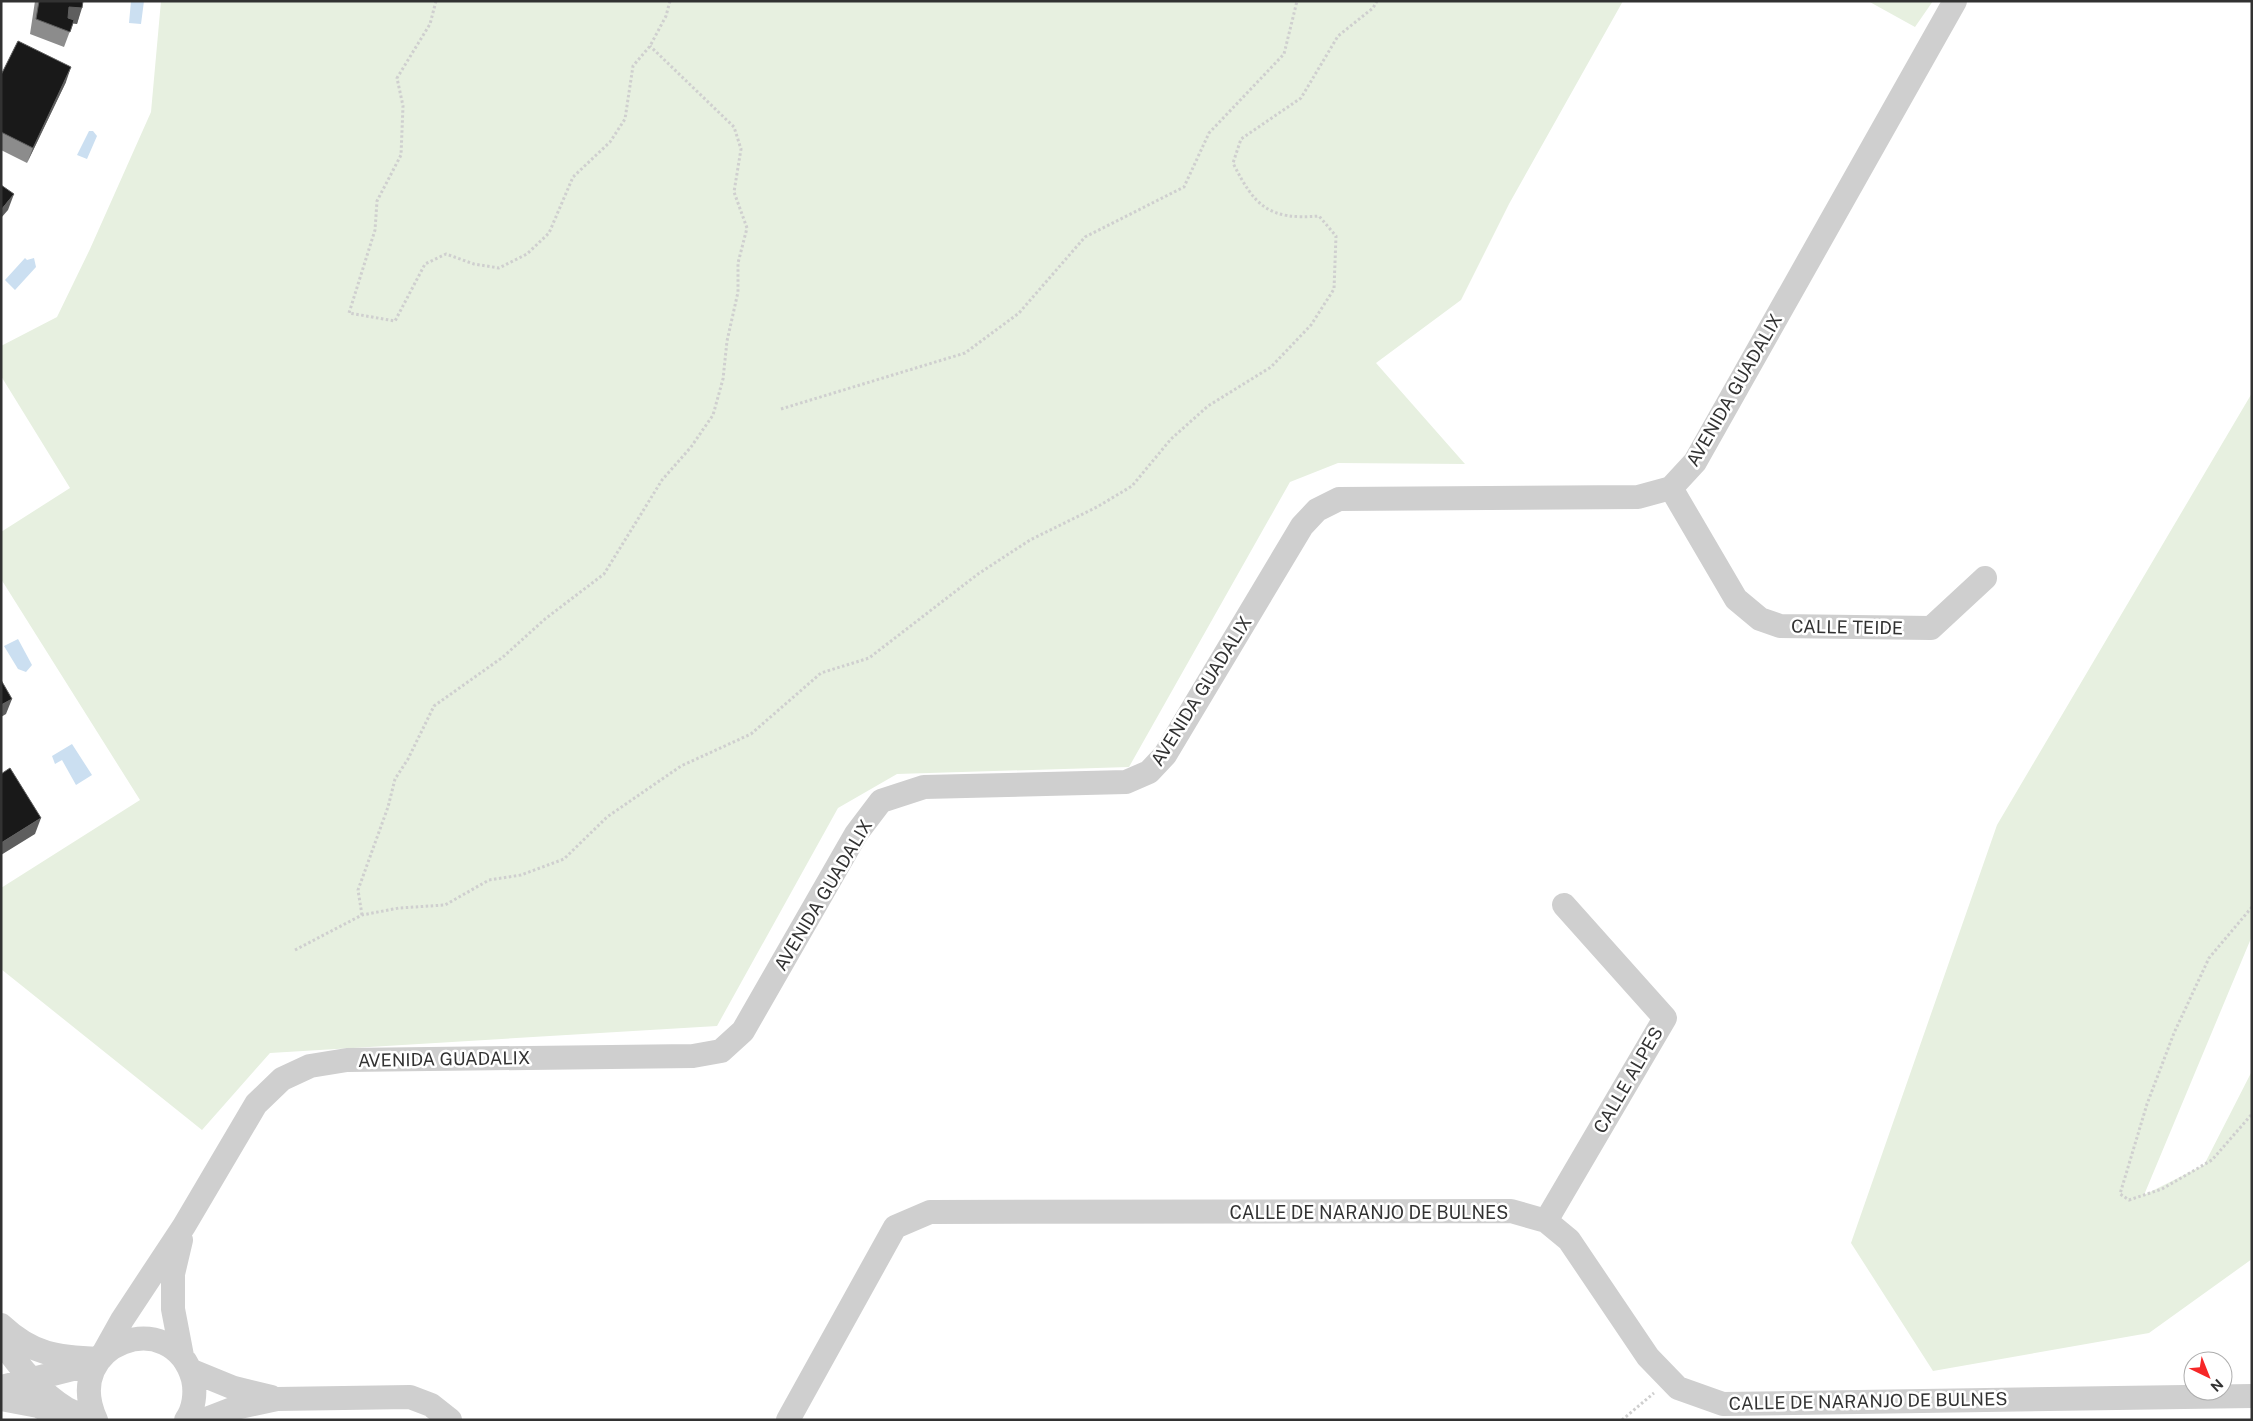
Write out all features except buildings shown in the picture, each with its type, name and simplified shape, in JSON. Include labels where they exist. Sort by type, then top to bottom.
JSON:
[{"type":"street","name":"AVENIDA GUADALIX","points":[[95,1420],[88,1392],[90,1377],[122,1320],[184,1226],[256,1104],[282,1079],[310,1066],[347,1060],[693,1056],[721,1051],[743,1031],[856,834],[881,801],[924,787],[1126,782],[1149,772],[1165,755],[1302,526],[1317,510],[1340,499],[1638,497],[1671,488],[1695,462],[1955,1]]},
{"type":"street","name":"CALLE TEIDE","points":[[1671,488],[1736,598],[1760,618],[1780,626],[1931,628],[1985,578]]},
{"type":"street","name":"CALLE ALPES","points":[[1546,1221],[1665,1018],[1564,905]]},
{"type":"street","name":"CALLE DE NARANJO DE BULNES","points":[[788,1420],[894,1227],[930,1212],[1511,1210],[1546,1221],[1569,1240],[1648,1357],[1678,1388],[1723,1404],[2252,1396]]},
{"type":"street","name":"AVENIDA GUADALIX","points":[[184,1226],[174,1274],[173,1309],[186,1363],[194,1385],[194,1400],[186,1420]]},
{"type":"street","points":[[1,1325],[15,1338],[41,1351],[62,1357],[100,1359]]},
{"type":"street","points":[[1,1387],[100,1359],[117,1344],[142,1338],[164,1344],[186,1363],[234,1388],[277,1399]]},
{"type":"street","points":[[1,1341],[32,1379],[67,1409],[95,1420]]},
{"type":"street","points":[[204,1420],[235,1408],[277,1399],[410,1397],[431,1405],[450,1420]]},
{"type":"street","points":[[1,1399],[38,1406],[69,1420]]},
{"type":"path","points":[[436,1],[430,24],[398,78],[403,106],[401,155],[378,201],[374,230],[349,313],[395,320],[425,264],[446,254],[474,264],[499,268],[527,254],[549,233],[573,177],[610,142],[625,119],[633,66],[650,46],[666,16],[670,1]]},
{"type":"path","points":[[781,409],[965,353],[1019,313],[1085,237],[1184,188],[1209,133],[1284,54],[1297,1]]},
{"type":"path","points":[[295,950],[362,915],[399,908],[446,905],[489,880],[521,875],[564,859],[607,817],[681,766],[751,734],[821,674],[869,658],[985,569],[1030,540],[1097,507],[1132,486],[1171,439],[1208,406],[1270,367],[1311,325],[1334,289],[1336,236],[1319,216],[1300,218],[1271,212],[1247,190],[1233,163],[1241,139],[1301,98],[1338,36],[1373,8],[1377,1]]},
{"type":"path","points":[[362,915],[358,890],[388,807],[395,779],[408,759],[434,706],[503,657],[545,619],[604,574],[662,480],[692,447],[713,415],[723,379],[727,341],[738,292],[738,264],[747,228],[734,192],[740,149],[734,127],[650,46]]},
{"type":"path","points":[[2252,907],[2209,958],[2174,1033],[2147,1104],[2132,1160],[2120,1194],[2129,1200],[2162,1189],[2212,1160],[2252,1114]]},
{"type":"path","points":[[1622,1420],[1670,1380]]},
{"type":"green space","points":[[161,1],[1623,1],[1509,204],[1461,300],[1376,363],[1465,464],[1338,463],[1290,482],[1129,767],[897,774],[838,808],[717,1026],[270,1053],[202,1130],[1,969],[1,888],[140,800],[1,579],[1,532],[70,488],[1,376],[1,346],[57,317],[90,249],[151,112]]},
{"type":"green space","points":[[1868,1],[1933,1],[1915,27]]},
{"type":"green space","points":[[2252,393],[2252,936],[2144,1195],[2204,1165],[2252,1071],[2252,1259],[2149,1333],[1933,1371],[1851,1243],[1997,825]]},
{"type":"water","points":[[131,1],[144,1],[141,24],[129,23]]},
{"type":"water","points":[[89,131],[93,131],[97,136],[87,159],[77,155]]},
{"type":"water","points":[[25,258],[27,260],[34,258],[36,267],[15,290],[5,280]]},
{"type":"water","points":[[18,639],[32,665],[26,672],[18,669],[4,646]]},
{"type":"water","points":[[72,744],[92,775],[76,785],[62,760],[55,764],[52,756]]}]
